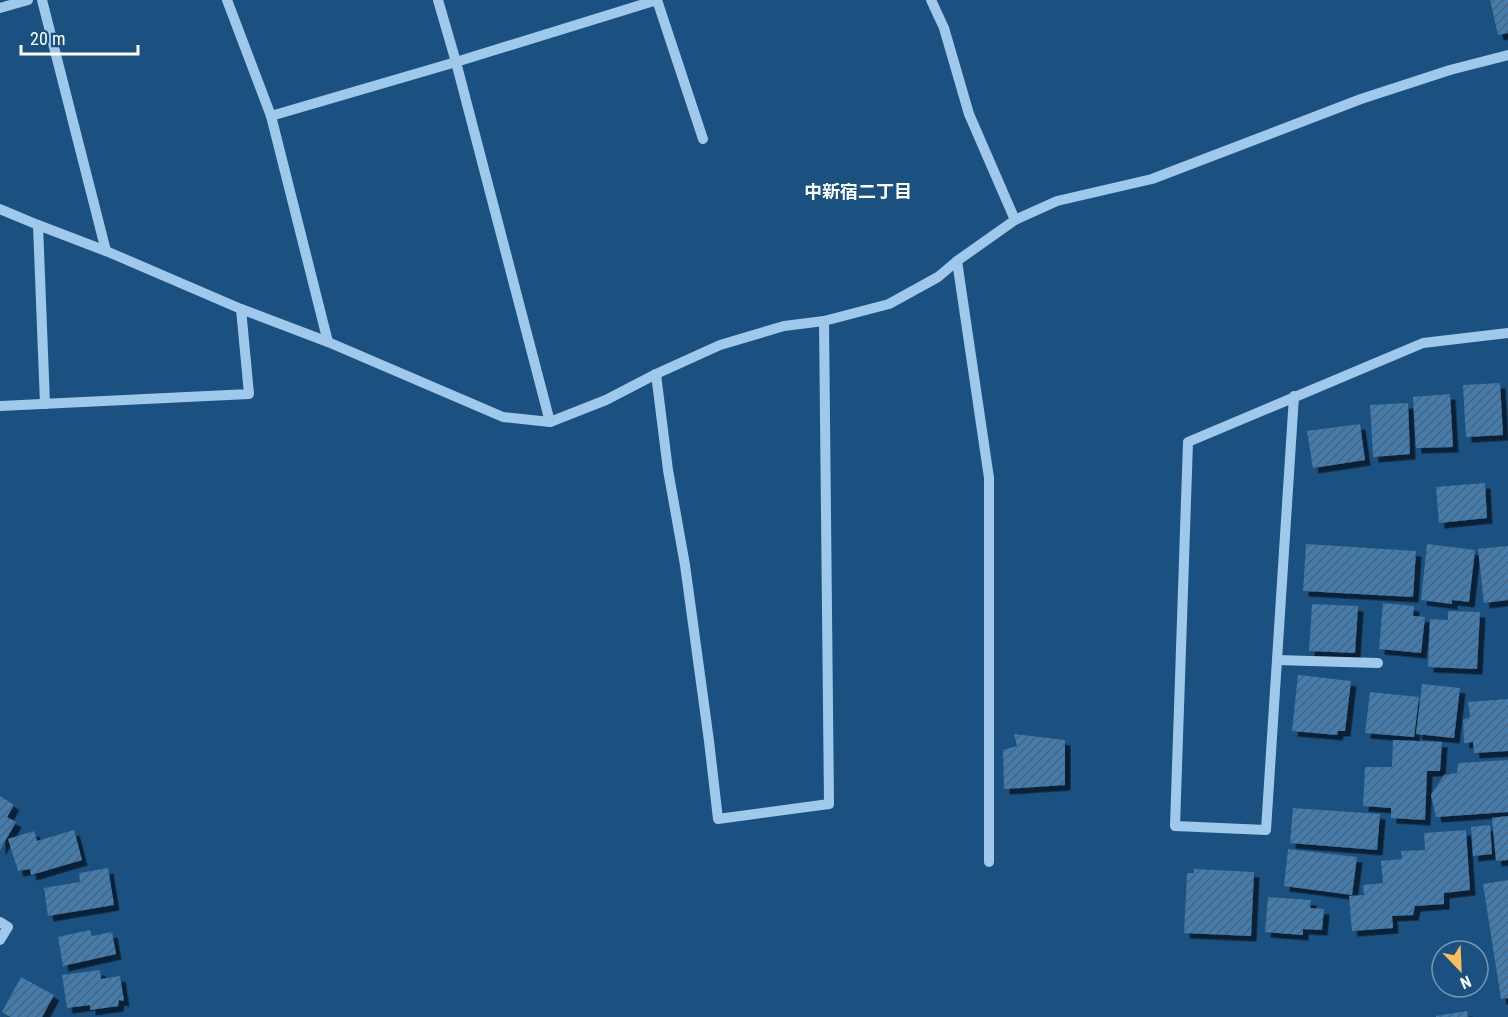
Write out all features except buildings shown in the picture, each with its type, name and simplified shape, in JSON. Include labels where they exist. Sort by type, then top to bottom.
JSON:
[{"type":"street","points":[[0,8],[28,0]]},
{"type":"street","points":[[42,0],[106,251]]},
{"type":"street","points":[[227,0],[271,116],[328,342]]},
{"type":"street","points":[[438,0],[550,422]]},
{"type":"street","points":[[271,116],[657,0],[703,139]]},
{"type":"street","points":[[931,0],[944,28],[969,114],[1015,220]]},
{"type":"street","points":[[0,209],[328,342],[503,417],[550,422],[606,400],[720,345],[784,326],[824,321],[888,304],[938,277],[1015,220],[1057,201],[1152,179],[1361,99],[1450,70],[1508,55]]},
{"type":"street","points":[[38,225],[45,404]]},
{"type":"street","points":[[957,261],[989,478],[989,862]]},
{"type":"street","points":[[0,406],[249,394],[242,309]]},
{"type":"street","points":[[656,374],[668,470],[685,565],[718,819],[829,804],[824,321]]},
{"type":"street","points":[[1294,396],[1266,830],[1175,826],[1188,442],[1294,396],[1422,343],[1508,333]]},
{"type":"street","points":[[1277,660],[1378,663]]},
{"type":"street","points":[[0,922],[8,927],[0,940]]},
{"type":"district","name":"中新宿二丁目","points":[[858,192]]}]
